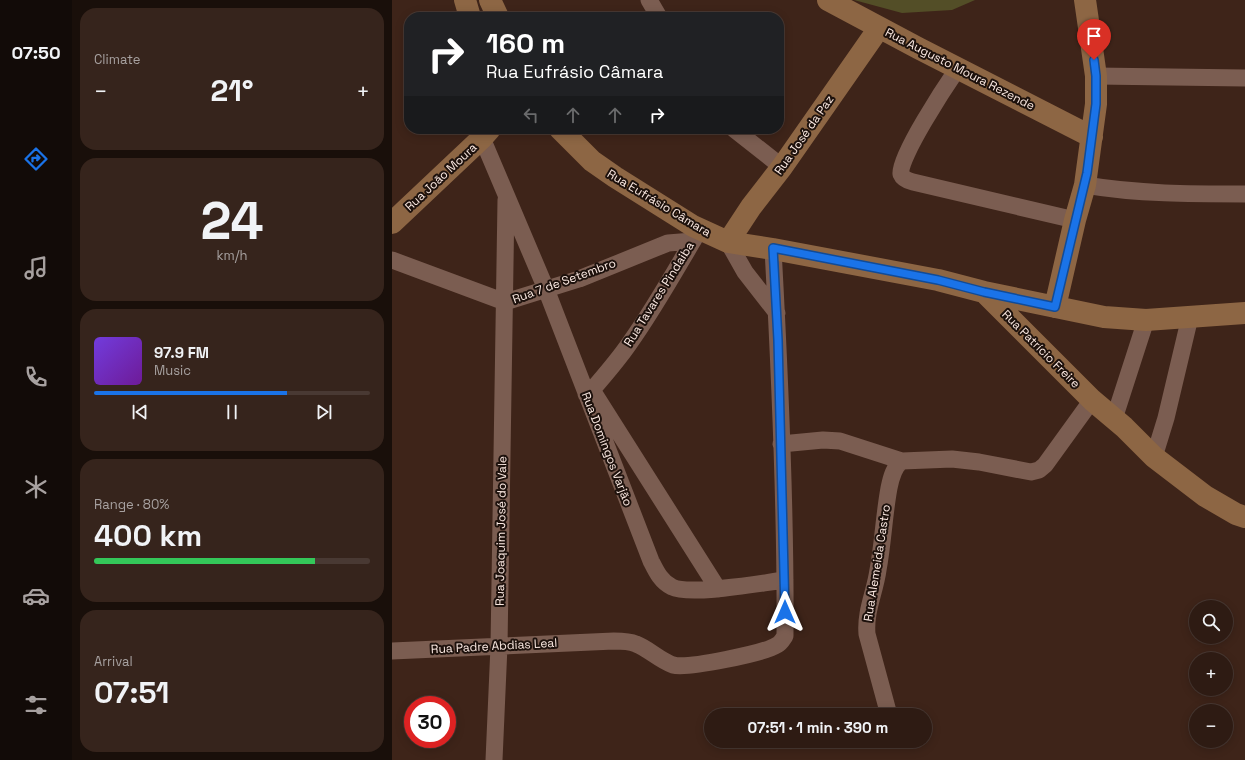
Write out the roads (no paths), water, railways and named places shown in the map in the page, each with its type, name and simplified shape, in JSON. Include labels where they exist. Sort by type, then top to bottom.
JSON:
[{"type":"street","points":[[465,0],[469,12]]},
{"type":"street","points":[[490,0],[496,12]]},
{"type":"street","points":[[649,0],[656,12]]},
{"type":"street","name":"Rua Augusto Moura Rezende","points":[[828,0],[879,28],[1092,137]]},
{"type":"street","points":[[1055,307],[1075,220],[1085,185],[1096,104],[1096,76],[1086,0]]},
{"type":"street","name":"Rua José da Paz","points":[[728,242],[879,28]]},
{"type":"street","points":[[958,68],[931,108],[902,165],[902,176],[906,180],[913,182],[1075,220]]},
{"type":"street","points":[[1096,76],[1245,78]]},
{"type":"street","points":[[486,134],[506,192],[546,289]]},
{"type":"street","name":"Rua João Moura","points":[[392,223],[486,134]]},
{"type":"street","name":"Rua Eufrásio Câmara","points":[[565,134],[592,161],[696,235],[728,242],[773,248],[938,280],[984,292]]},
{"type":"street","points":[[740,134],[782,167]]},
{"type":"street","points":[[1085,185],[1109,189],[1179,194],[1245,194]]},
{"type":"street","name":"Rua Joaquim José do Vale","points":[[494,760],[499,646],[506,192]]},
{"type":"street","name":"Rua 7 de Setembro","points":[[392,260],[505,302],[579,278],[668,243],[696,235]]},
{"type":"street","name":"Rua Tavares Pindaiba","points":[[589,392],[628,346],[662,294],[696,235]]},
{"type":"street","points":[[728,242],[744,272],[777,313]]},
{"type":"street","points":[[773,248],[777,313],[785,580]]},
{"type":"street","name":"Rua Domingos Varjão","points":[[546,289],[589,392],[648,554],[658,573],[666,584],[670,587],[688,591],[718,589],[785,580]]},
{"type":"street","name":"Rua Patrício Freire","points":[[984,292],[1104,317],[1146,320],[1245,313]]},
{"type":"street","name":"Rua Patrício Freire","points":[[984,292],[1092,400],[1154,456],[1205,496],[1236,514],[1245,517]]},
{"type":"street","points":[[1154,456],[1166,418],[1190,317]]},
{"type":"street","points":[[1114,419],[1146,320]]},
{"type":"street","name":"Rua Domingos Varjão","points":[[589,392],[718,589]]},
{"type":"street","points":[[781,444],[823,440],[840,441],[902,460],[952,459],[1036,472],[1046,465],[1092,400]]},
{"type":"street","name":"Rua Alemeida Castro","points":[[887,708],[867,634],[866,625],[878,571],[889,487],[894,469],[902,460]]},
{"type":"street","name":"Rua Padre Abdias Leal","points":[[392,651],[614,641],[636,644],[673,665],[679,666],[702,663],[763,650],[777,646],[781,642],[785,636],[785,580]]}]
